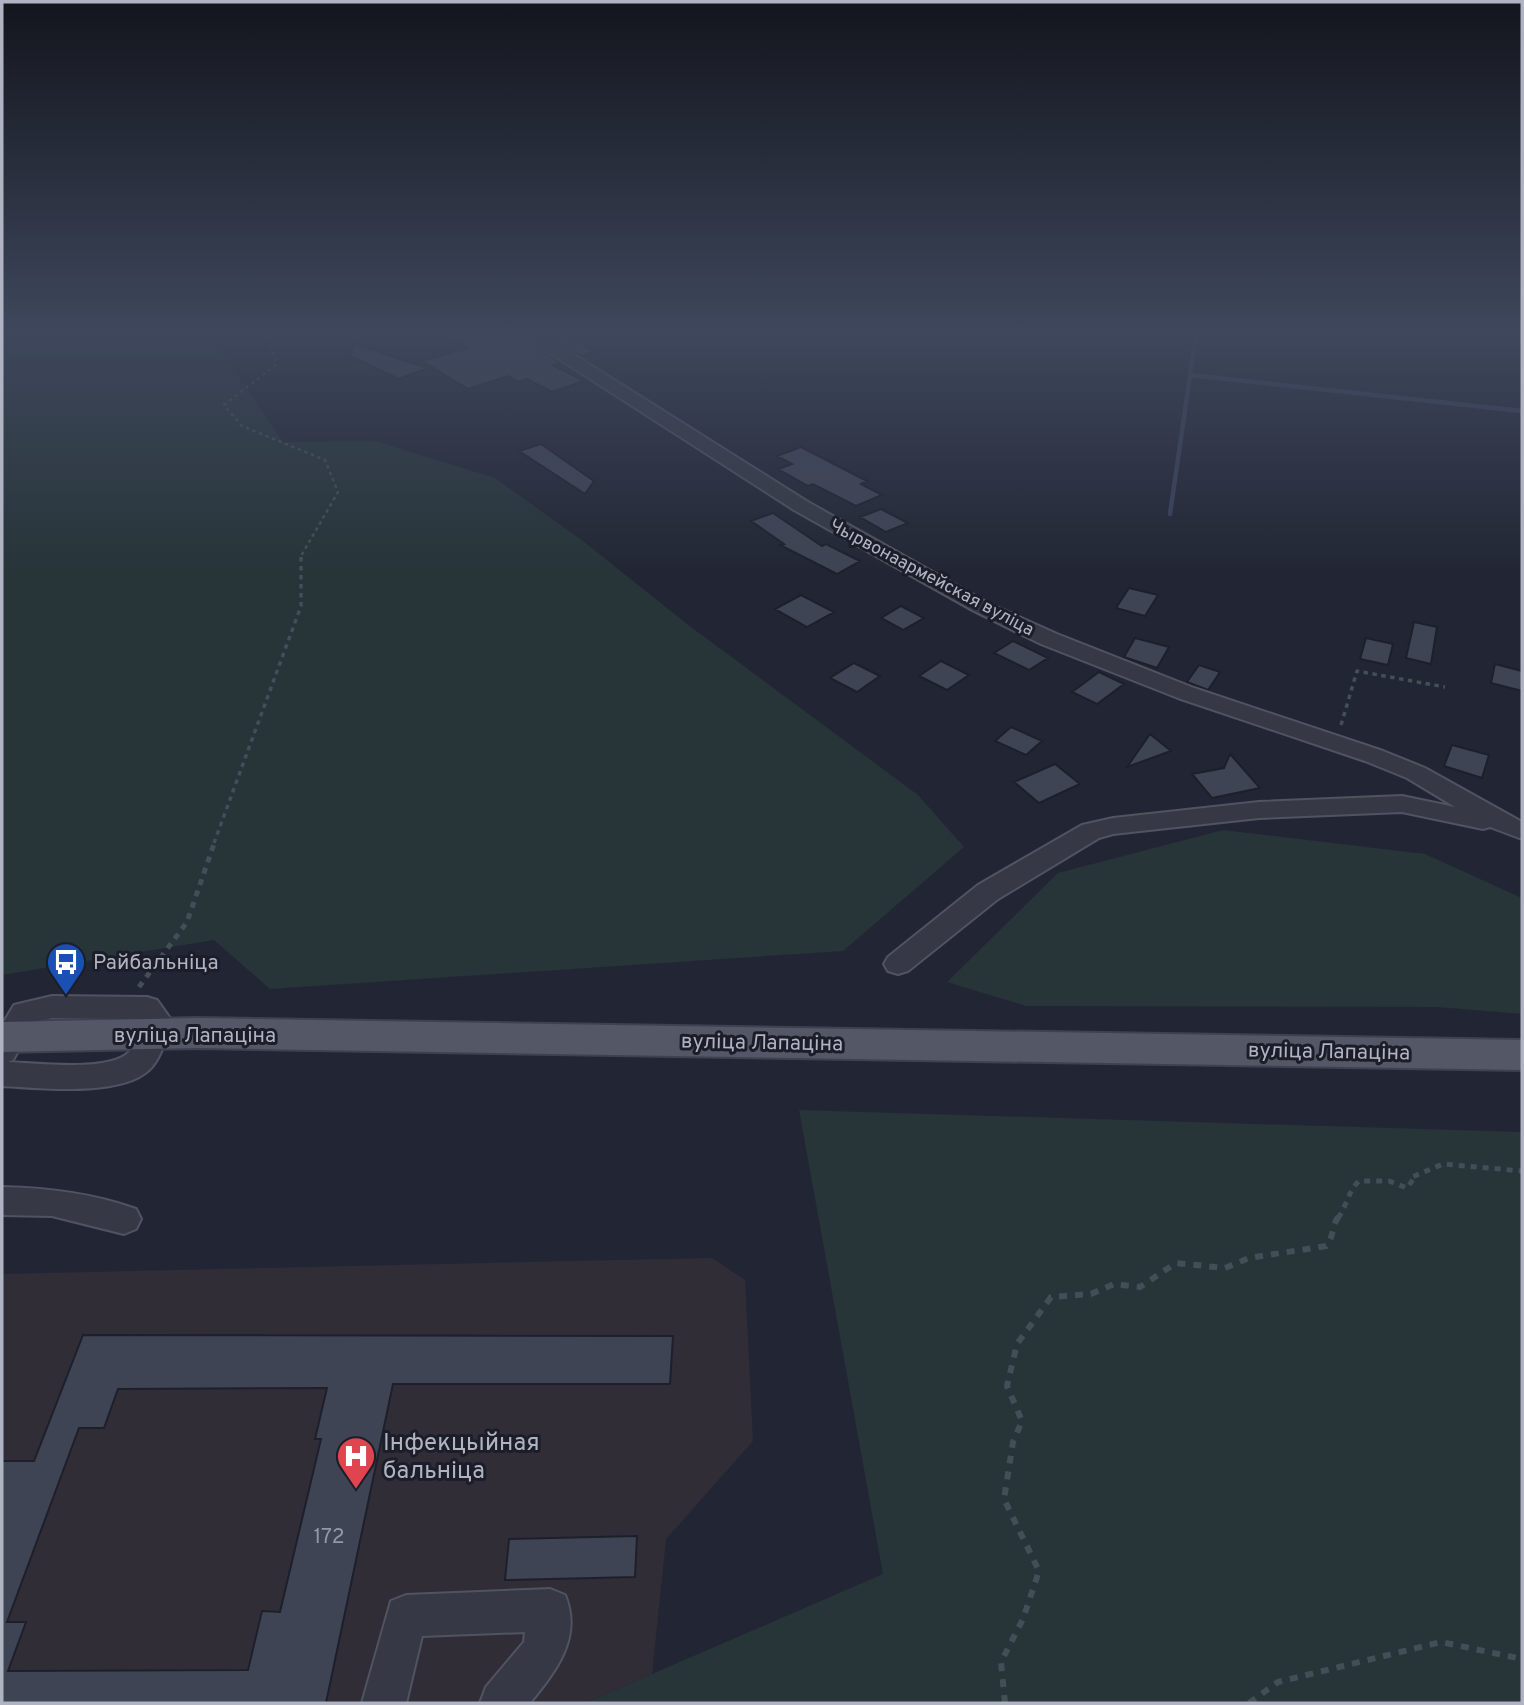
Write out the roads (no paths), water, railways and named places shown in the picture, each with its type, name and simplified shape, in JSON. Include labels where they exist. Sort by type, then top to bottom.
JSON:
[{"type":"main road","name":"вуліца Лапаціна","points":[[4,1042],[152,1034],[1522,1055]]},
{"type":"street","name":"Чырвонаармейская вуліца","points":[[656,414],[801,506],[981,607],[1049,639],[1186,693],[1416,773],[1514,828]]},
{"type":"street","points":[[898,964],[988,892],[1091,831],[1113,826],[1259,810],[1402,804],[1514,828]]},
{"type":"street","points":[[2,1074],[99,1074],[130,1069],[141,1060],[157,1021],[147,1008],[52,1007],[24,1013],[4,1042]]},
{"type":"street","points":[[2,1201],[52,1202],[124,1219]]},
{"type":"street","points":[[384,1703],[406,1616],[550,1610],[544,1651],[502,1703]]},
{"type":"waterway","points":[[1170,514],[1185,414]]},
{"type":"place","name":"Райбальніца","points":[[66,996]]},
{"type":"place","name":"Інфекцыйная бальніца","points":[[356,1490]]}]
